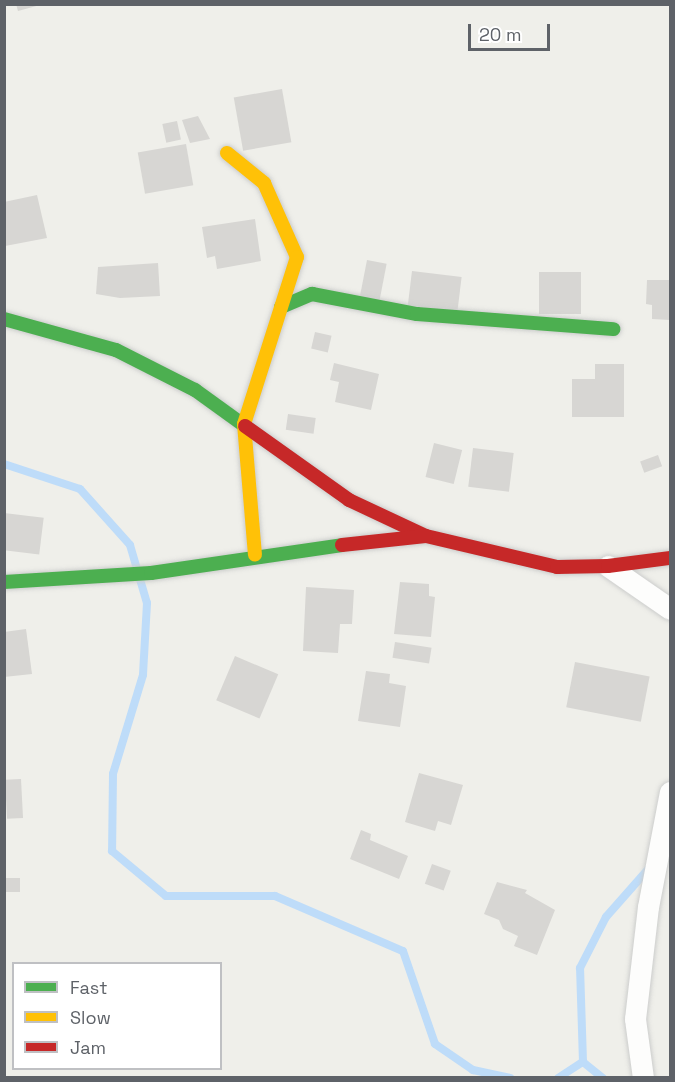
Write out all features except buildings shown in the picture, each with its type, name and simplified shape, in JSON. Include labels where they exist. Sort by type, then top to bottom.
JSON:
[{"type":"street","points":[[227,153],[264,183],[297,257],[244,424],[255,555]]},
{"type":"street","points":[[281,307],[312,294],[417,314],[613,329]]},
{"type":"street","points":[[4,319],[116,350],[195,390],[349,500],[426,536],[556,567],[608,566],[670,558]]},
{"type":"street","points":[[4,582],[151,573],[255,555],[426,536]]},
{"type":"street","points":[[608,566],[670,609]]},
{"type":"street","points":[[643,1077],[635,1019],[648,906],[670,792]]},
{"type":"waterway","points":[[4,464],[80,489],[130,545],[147,603],[143,675],[113,774],[112,851],[166,896],[275,896],[403,951],[435,1044],[473,1070],[510,1078]]},
{"type":"waterway","points":[[558,1078],[583,1062],[580,968],[606,917],[651,866]]},
{"type":"waterway","points":[[583,1062],[603,1078]]},
{"type":"traffic: fast","points":[[281,307],[312,294],[417,314],[613,329]]},
{"type":"traffic: fast","points":[[4,319],[116,350],[195,390],[245,426]]},
{"type":"traffic: fast","points":[[4,582],[151,573],[342,545]]},
{"type":"traffic: slow","points":[[227,153],[264,183],[297,257],[244,424],[255,555]]},
{"type":"traffic: jam","points":[[245,426],[349,500],[426,536],[557,567],[608,566],[670,558]]},
{"type":"traffic: jam","points":[[342,545],[426,536]]}]
